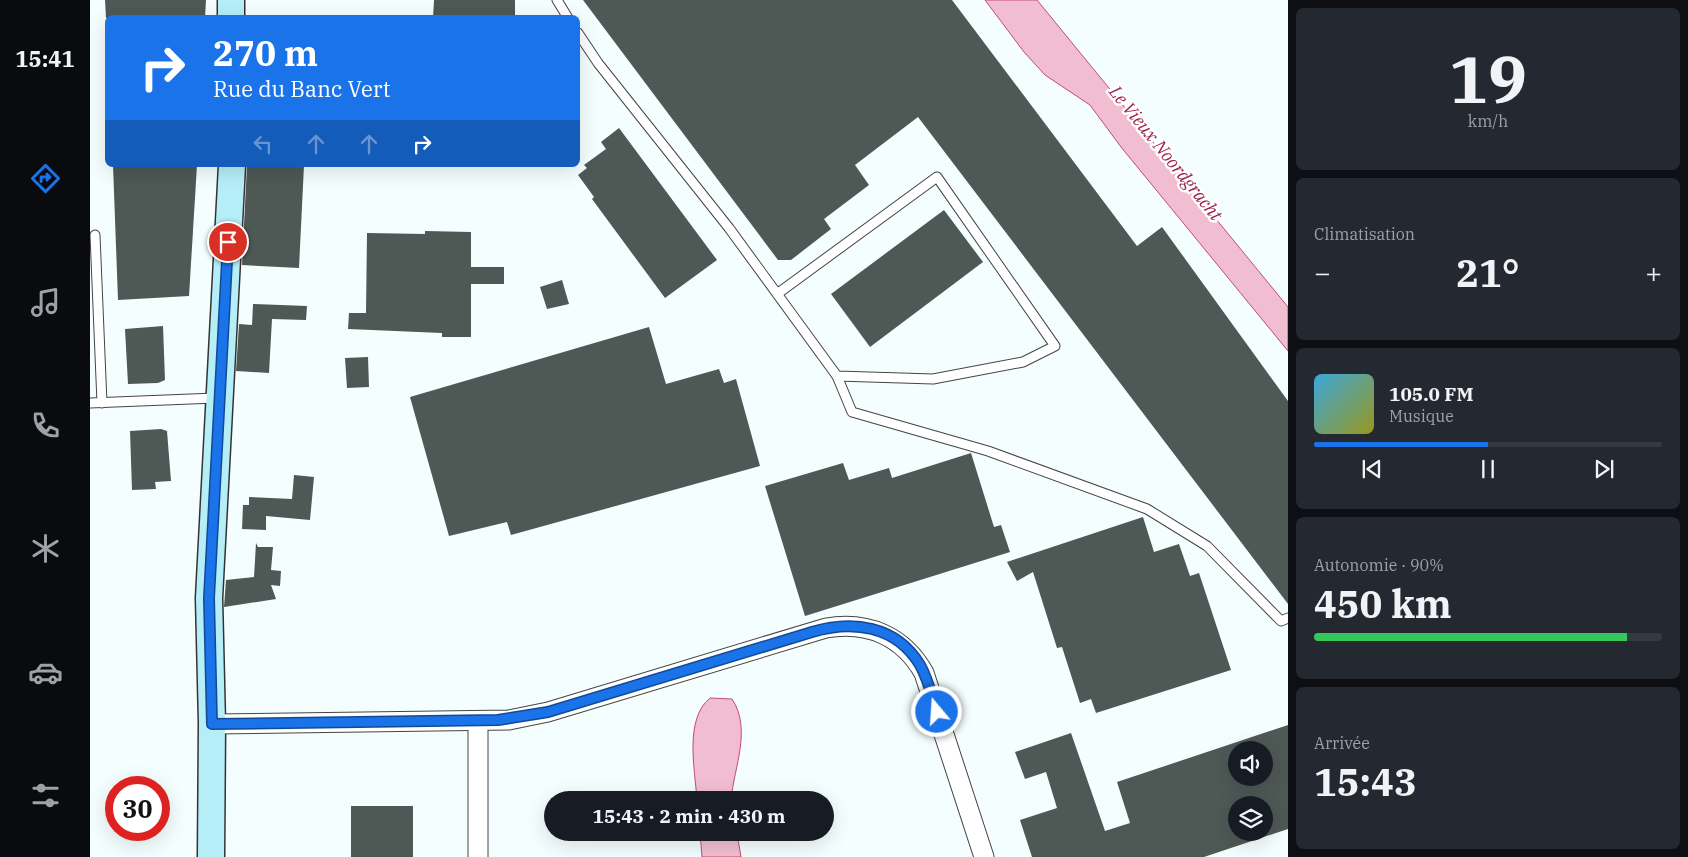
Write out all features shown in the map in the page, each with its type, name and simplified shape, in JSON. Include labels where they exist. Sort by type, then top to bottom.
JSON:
[{"type":"street","points":[[230,15],[232,0]]},
{"type":"street","points":[[210,857],[212,724],[209,598],[232,167]]},
{"type":"street","points":[[212,724],[509,720],[541,714],[826,628],[848,625],[866,627],[897,641],[913,655],[924,673],[984,857]]},
{"type":"street","points":[[478,721],[478,857]]},
{"type":"lane","points":[[558,0],[566,15]]},
{"type":"lane","points":[[580,35],[598,63],[729,228],[837,376],[852,412],[988,450],[1147,509],[1207,546],[1281,621],[1288,618]]},
{"type":"lane","points":[[777,294],[936,177],[1055,346],[1023,362],[933,379],[837,376]]},
{"type":"lane","points":[[95,236],[102,403]]},
{"type":"lane","points":[[90,403],[219,398]]},
{"type":"shaded area","points":[[985,0],[1037,0],[1288,307],[1288,351],[1121,147],[1090,105],[1045,75],[1024,52]]},
{"type":"shaded area","points":[[710,698],[732,699],[738,711],[741,735],[732,791],[696,791],[693,746],[697,719],[702,707]]},
{"type":"shaded area","points":[[701,841],[738,841],[741,857],[702,857]]},
{"type":"building","points":[[105,0],[206,0],[205,15],[106,15]]},
{"type":"building","points":[[434,0],[515,0],[515,15],[433,15]]},
{"type":"building","points":[[583,0],[952,0],[1137,246],[1162,227],[1288,401],[1288,604],[918,117],[855,165],[869,185],[824,219],[831,229],[791,260],[778,260]]},
{"type":"building","points":[[619,128],[717,260],[665,298],[592,199],[594,197],[578,175],[587,168],[584,165],[606,149],[601,142]]},
{"type":"building","points":[[113,167],[197,167],[189,296],[118,300]]},
{"type":"building","points":[[247,167],[304,167],[299,268],[242,265]]},
{"type":"building","points":[[944,210],[983,262],[870,347],[831,294]]},
{"type":"building","points":[[425,231],[471,232],[471,267],[504,267],[504,284],[471,284],[471,337],[442,337],[442,333],[348,329],[349,313],[366,313],[367,233],[425,234]]},
{"type":"building","points":[[562,280],[569,304],[547,309],[540,287]]},
{"type":"building","points":[[253,304],[307,306],[306,320],[272,319],[269,373],[236,371],[239,324],[252,325]]},
{"type":"building","points":[[163,326],[165,380],[158,383],[128,384],[125,329]]},
{"type":"building","points":[[649,327],[666,384],[719,369],[724,383],[736,379],[760,466],[511,535],[507,522],[449,536],[410,397]]},
{"type":"building","points":[[368,357],[369,387],[347,388],[345,358]]},
{"type":"building","points":[[161,429],[167,431],[171,481],[155,482],[156,489],[132,490],[130,431]]},
{"type":"building","points":[[971,453],[994,527],[1001,525],[1010,552],[805,616],[765,486],[843,463],[849,480],[889,468],[892,478]]},
{"type":"building","points":[[294,475],[314,477],[310,520],[266,516],[266,530],[242,529],[243,505],[249,505],[249,497],[292,499]]},
{"type":"building","points":[[1143,517],[1154,552],[1179,544],[1190,576],[1199,573],[1231,670],[1096,713],[1091,699],[1080,703],[1062,647],[1057,648],[1033,572],[1017,581],[1007,562]]},
{"type":"building","points":[[256,543],[258,547],[273,547],[271,570],[281,571],[280,586],[271,585],[276,599],[224,607],[226,580],[254,577]]},
{"type":"building","points":[[1288,725],[1288,829],[1273,834],[1273,796],[1228,796],[1228,841],[1252,841],[1204,857],[1032,857],[1020,820],[1057,808],[1046,772],[1025,779],[1015,752],[1071,733],[1105,831],[1130,823],[1117,782],[1228,745],[1228,786],[1273,786],[1273,741],[1240,741]]},
{"type":"building","points":[[351,806],[413,806],[413,857],[351,857]]},
{"type":"route","points":[[228,242],[209,598],[212,724],[509,720],[548,712],[826,628],[848,625],[866,627],[877,631],[905,647],[919,663],[924,673],[937,712]]},
{"type":"water label","name":"Le Vieux Noordgracht","points":[[1166,153]]}]
